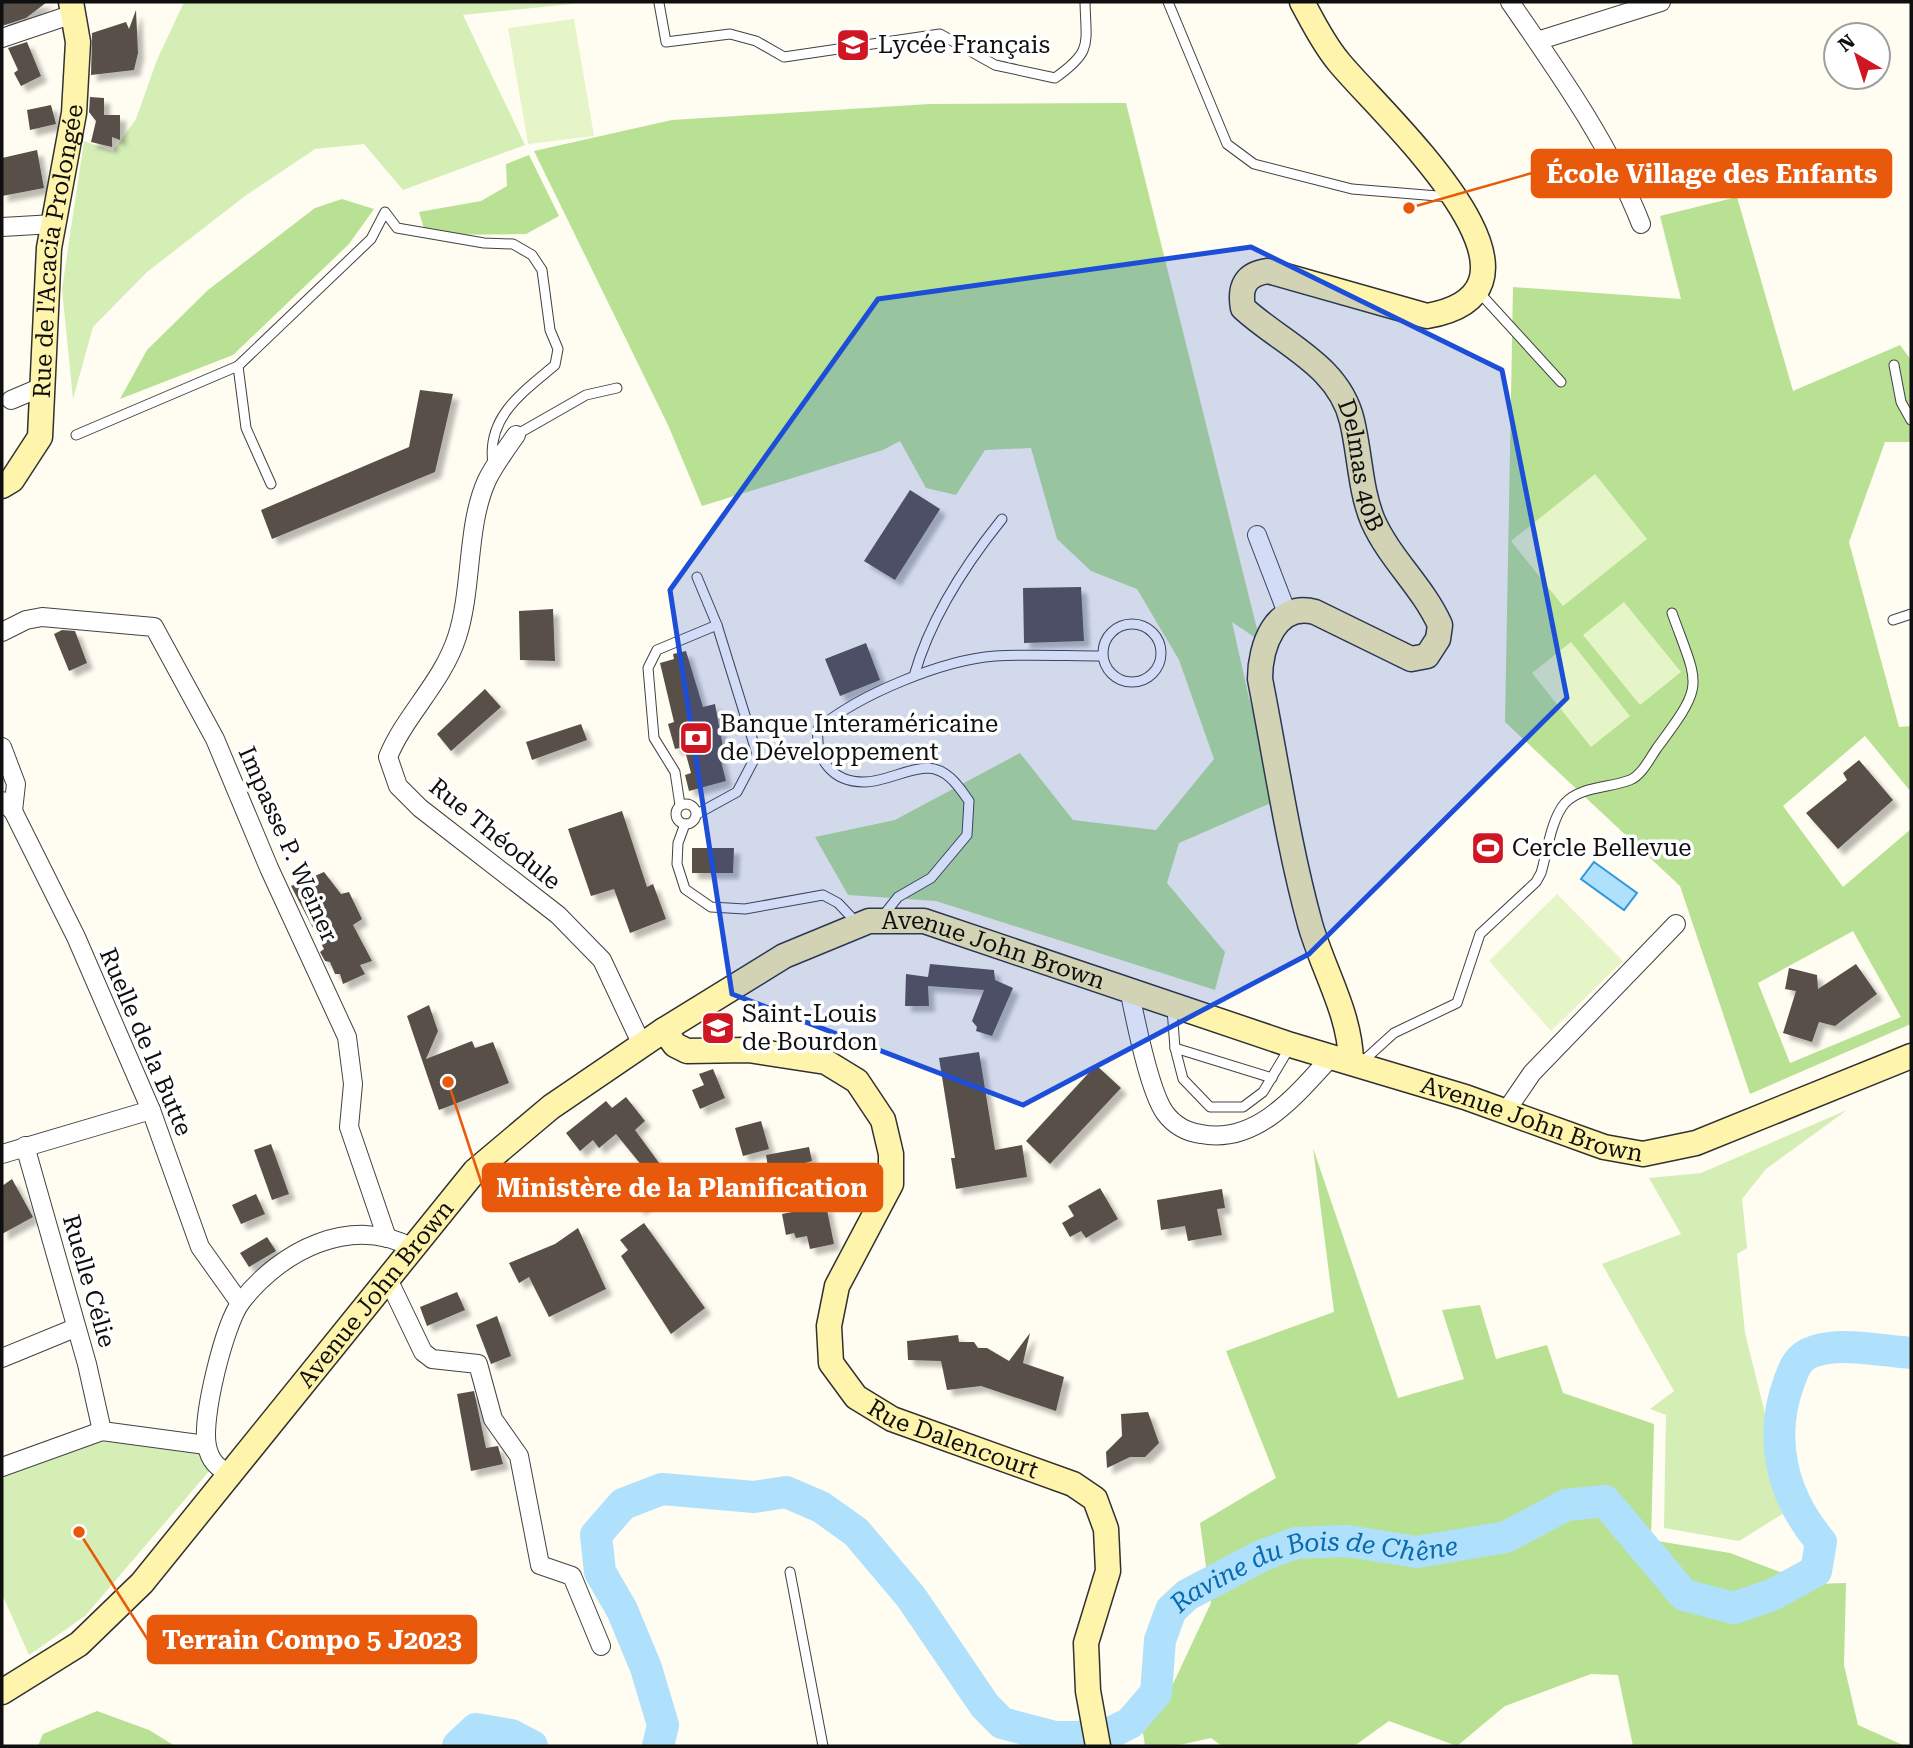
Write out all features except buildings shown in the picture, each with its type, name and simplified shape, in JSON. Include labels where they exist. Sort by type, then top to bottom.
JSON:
[{"type":"street","points":[[1302,2],[1338,62],[1431,165],[1456,198],[1476,231],[1481,249],[1483,274],[1477,290]]},
{"type":"street","points":[[1510,2],[1597,130],[1626,186],[1641,224]]},
{"type":"street","points":[[1537,41],[1661,2]]},
{"type":"street","points":[[2,38],[72,8]]},
{"type":"street","name":"Rue de l'Acacia Prolongée","points":[[2,486],[12,480],[40,437],[49,248],[74,113],[78,42],[72,8]]},
{"type":"street","points":[[2,227],[54,224]]},
{"type":"street","name":"Delmas 40B","points":[[1287,613],[1301,608],[1315,612],[1411,659],[1427,656],[1438,639],[1440,625],[1373,521],[1367,504],[1352,419],[1336,386],[1321,367],[1243,307],[1240,294],[1245,280],[1254,273],[1283,273],[1427,316],[1466,302],[1477,290]]},
{"type":"street","points":[[11,400],[44,386]]},
{"type":"street","name":"Rue Théodule","points":[[516,435],[487,481],[475,528],[471,575],[456,640],[419,709],[397,735],[388,757],[398,786],[420,808],[558,915],[601,960],[642,1045]]},
{"type":"street","points":[[1129,989],[1144,1056],[1164,1112],[1186,1131],[1219,1138],[1248,1131],[1348,1060],[1351,1044],[1339,1001],[1311,926],[1260,679],[1260,661],[1268,637],[1274,626],[1287,613],[1257,535]]},
{"type":"street","name":"Impasse P. Weiner","points":[[2,632],[26,620],[42,617],[154,627],[215,739],[269,868],[347,1037],[353,1084],[349,1127],[387,1238]]},
{"type":"street","points":[[2,747],[16,784],[7,806]]},
{"type":"street","name":"Ruelle de la Butte","points":[[7,806],[76,937],[151,1110],[200,1247],[240,1303]]},
{"type":"street","name":"Avenue John Brown","points":[[2,1692],[79,1644],[142,1583],[475,1171],[551,1107],[664,1030],[784,956],[869,921],[924,921],[1291,1045],[1348,1060],[1506,1111],[1604,1147],[1643,1154],[1696,1143],[1911,1056]]},
{"type":"street","points":[[1506,1111],[1532,1073],[1676,924]]},
{"type":"street","name":"Rue Dalencourt","points":[[664,1030],[675,1045],[687,1051],[748,1050],[826,1062],[857,1081],[883,1120],[891,1154],[891,1184],[836,1286],[829,1326],[831,1363],[856,1397],[892,1419],[1073,1483],[1095,1499],[1106,1529],[1108,1571],[1086,1643],[1088,1691],[1096,1734]]},
{"type":"street","points":[[2,1154],[151,1110]]},
{"type":"street","name":"Ruelle Célie","points":[[25,1146],[87,1364],[102,1430]]},
{"type":"street","points":[[229,1474],[214,1464],[206,1446],[206,1416],[216,1369],[240,1303],[302,1247],[361,1234],[387,1238],[413,1248]]},
{"type":"street","points":[[388,1279],[423,1352],[432,1359],[478,1364],[493,1419],[519,1456],[540,1565],[572,1576],[601,1646]]},
{"type":"street","points":[[2,1358],[75,1328]]},
{"type":"street","points":[[2,1467],[102,1430],[206,1446]]},
{"type":"lane","points":[[659,3],[666,42],[730,34],[755,41],[784,57],[940,34],[995,65],[1055,78],[1078,62],[1086,46],[1085,2]]},
{"type":"lane","points":[[1168,2],[1227,144],[1254,164],[1352,189],[1456,198]]},
{"type":"lane","points":[[75,435],[238,366],[370,239],[384,212],[397,228],[484,243],[513,244],[532,255],[542,270],[550,330],[558,349],[555,365],[521,392],[501,416],[490,444],[494,469]]},
{"type":"lane","points":[[1477,290],[1561,382]]},
{"type":"lane","points":[[1894,365],[1901,402],[1911,420]]},
{"type":"lane","points":[[238,366],[246,428],[271,484]]},
{"type":"lane","points":[[516,435],[586,395],[617,387]]},
{"type":"lane","points":[[915,676],[934,623],[979,548],[1002,519]]},
{"type":"lane","points":[[696,577],[717,625],[757,754],[737,792],[697,814],[694,820],[685,824],[678,844],[677,864],[685,889],[711,907],[745,909],[823,895],[869,921],[898,897],[931,878],[967,835],[969,801],[950,776],[930,768],[865,782],[843,778],[825,767],[817,746],[818,729],[838,713],[915,676],[992,656],[1102,656]]},
{"type":"lane","points":[[1348,1060],[1394,1033],[1457,1003],[1480,934],[1536,882],[1541,873],[1560,810],[1568,800],[1582,792],[1636,777],[1689,705],[1695,689],[1694,675],[1672,613]]},
{"type":"lane","points":[[1893,620],[1911,614]]},
{"type":"lane","points":[[1127,623],[1142,624],[1155,633],[1161,646],[1161,660],[1156,671],[1146,679],[1128,682],[1113,676],[1102,656],[1104,641],[1112,631],[1127,623]]},
{"type":"lane","points":[[685,824],[680,822],[676,813],[680,805],[675,772],[654,738],[648,668],[657,650],[717,625]]},
{"type":"lane","points":[[680,805],[689,804],[697,814]]},
{"type":"lane","points":[[1172,1004],[1175,1048],[1183,1079],[1210,1107],[1243,1107],[1263,1091],[1291,1045]]},
{"type":"lane","points":[[1175,1048],[1272,1078]]},
{"type":"lane","points":[[790,1572],[823,1746]]},
{"type":"highlighted area","points":[[1251,247],[1502,370],[1567,698],[1309,954],[1023,1105],[732,994],[670,590],[878,299]]},
{"type":"green space","points":[[184,2],[580,3],[463,15],[525,145],[403,190],[364,144],[315,149],[245,196],[147,272],[93,327],[73,399],[62,289],[84,141],[113,151],[136,119],[157,60]]},
{"type":"green space","points":[[574,19],[594,136],[528,144],[508,28]]},
{"type":"green space","points":[[1126,103],[1260,641],[1232,622],[1249,698],[1280,799],[1179,843],[1167,883],[1225,952],[1215,990],[936,901],[848,895],[815,837],[895,820],[1020,753],[1073,820],[1156,830],[1214,759],[1179,660],[1137,589],[1091,571],[1057,539],[1031,448],[985,450],[956,495],[926,488],[900,441],[883,450],[702,506],[668,425],[534,151],[672,120],[930,104]]},
{"type":"green space","points":[[529,155],[559,216],[526,234],[426,235],[419,212],[481,201],[507,186],[506,164]]},
{"type":"green space","points":[[1737,197],[1793,391],[1900,345],[1911,360],[1911,442],[1885,442],[1849,542],[1899,727],[1911,726],[1911,792],[1865,736],[1783,806],[1843,887],[1911,829],[1911,1024],[1750,1094],[1680,886],[1505,722],[1513,287],[1681,299],[1660,216]],"holes":[[[1853,931],[1901,1017],[1790,1063],[1758,983]]]},
{"type":"green space","points":[[342,199],[374,209],[349,244],[233,355],[120,399],[147,350],[208,290],[315,208]]},
{"type":"green space","points":[[1595,474],[1647,539],[1563,606],[1511,541]]},
{"type":"green space","points":[[1624,602],[1681,672],[1640,705],[1583,635]]},
{"type":"green space","points":[[1571,642],[1630,716],[1591,747],[1532,673]]},
{"type":"green space","points":[[1557,894],[1623,961],[1551,1031],[1489,961]]},
{"type":"green space","points":[[1847,1110],[1766,1169],[1742,1199],[1747,1248],[1737,1254],[1745,1333],[1789,1510],[1739,1541],[1664,1528],[1666,1415],[1650,1409],[1674,1391],[1602,1264],[1681,1234],[1649,1178],[1701,1173]]},
{"type":"green space","points":[[1313,1148],[1398,1398],[1464,1379],[1442,1310],[1480,1305],[1496,1359],[1547,1345],[1563,1393],[1654,1424],[1651,1540],[1730,1553],[1812,1584],[1846,1583],[1844,1665],[1858,1725],[1905,1746],[1633,1746],[1618,1675],[1591,1674],[1505,1706],[1457,1746],[1389,1721],[1354,1746],[1222,1746],[1211,1738],[1175,1746],[1145,1746],[1142,1726],[1164,1703],[1211,1603],[1200,1523],[1276,1478],[1226,1351],[1334,1312]]},
{"type":"green space","points":[[102,1431],[194,1440],[210,1470],[85,1616],[29,1655],[2,1594],[2,1469]]},
{"type":"green space","points":[[97,1711],[149,1730],[175,1746],[38,1746],[43,1734]]},
{"type":"water","points":[[1594,862],[1637,893],[1624,910],[1581,879]]},
{"type":"waterway","name":"Ravine du Bois de Chêne","points":[[658,1746],[663,1725],[646,1668],[622,1610],[600,1572],[596,1535],[623,1504],[662,1489],[754,1497],[786,1492],[821,1507],[856,1532],[911,1597],[985,1706],[1002,1723],[1055,1737],[1108,1734],[1130,1723],[1156,1693],[1160,1640],[1171,1610],[1187,1595],[1263,1555],[1296,1543],[1347,1541],[1417,1552],[1506,1537],[1566,1505],[1605,1501],[1684,1595],[1734,1608],[1772,1595],[1816,1571],[1821,1542],[1797,1506],[1788,1486],[1780,1446],[1783,1403],[1795,1367],[1804,1356],[1826,1348],[1850,1347],[1911,1353]]},
{"type":"waterway","name":"Ravine du Bois de Chêne","points":[[458,1746],[476,1729],[511,1735],[532,1746]]},
{"type":"place","name":"Lycée Français","points":[[853,45]]},
{"type":"place","name":"École Village des Enfants","points":[[1409,208]]},
{"type":"place","name":"Banque Interaméricaine de Développement","points":[[696,738]]},
{"type":"place","name":"Cercle Bellevue","points":[[1488,848]]},
{"type":"place","name":"Saint-Louis de Bourdon","points":[[718,1028]]},
{"type":"place","name":"Ministère de la Planification","points":[[448,1082]]},
{"type":"place","name":"Terrain Compo 5 J2023","points":[[79,1532]]}]
